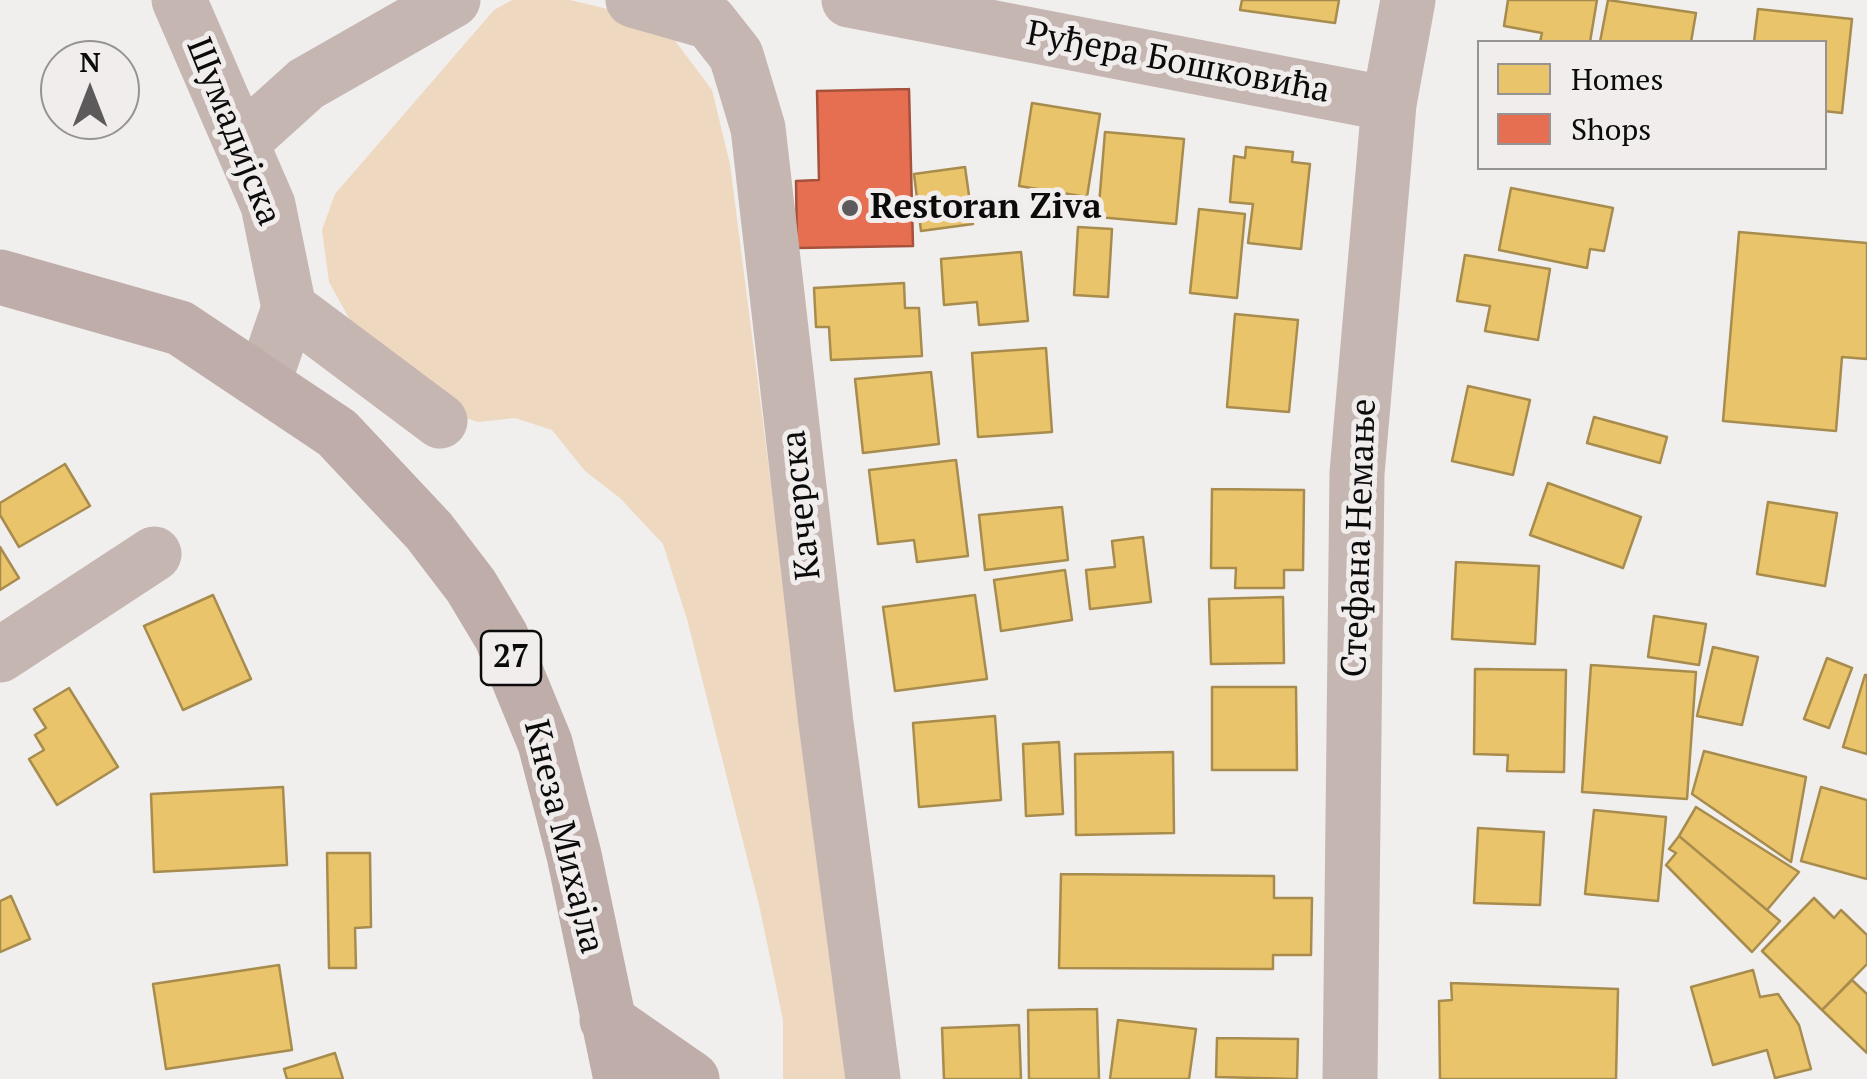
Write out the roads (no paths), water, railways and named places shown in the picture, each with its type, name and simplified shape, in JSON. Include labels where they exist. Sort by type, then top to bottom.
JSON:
[{"type":"main road","name":"Кнеза Михајла","points":[[0,278],[180,328],[264,381],[337,433],[392,490],[471,586],[501,636],[532,708],[561,799],[620,1079]]},
{"type":"main road","points":[[606,1020],[692,1079]]},
{"type":"street","name":"Шумадијска","points":[[178,0],[268,205],[289,308]]},
{"type":"street","points":[[243,141],[306,84],[453,0]]},
{"type":"street","name":"Качерска","points":[[632,0],[718,11],[758,128],[826,723],[873,1079]]},
{"type":"street","name":"Руђера Бошковића","points":[[849,0],[1389,104]]},
{"type":"street","name":"Стефана Немање","points":[[1350,1079],[1357,473],[1389,104],[1408,0]]},
{"type":"street","points":[[264,381],[289,308],[440,421]]},
{"type":"street","points":[[0,654],[154,554]]},
{"type":"place","name":"Restoran Ziva","points":[[850,208]]}]
